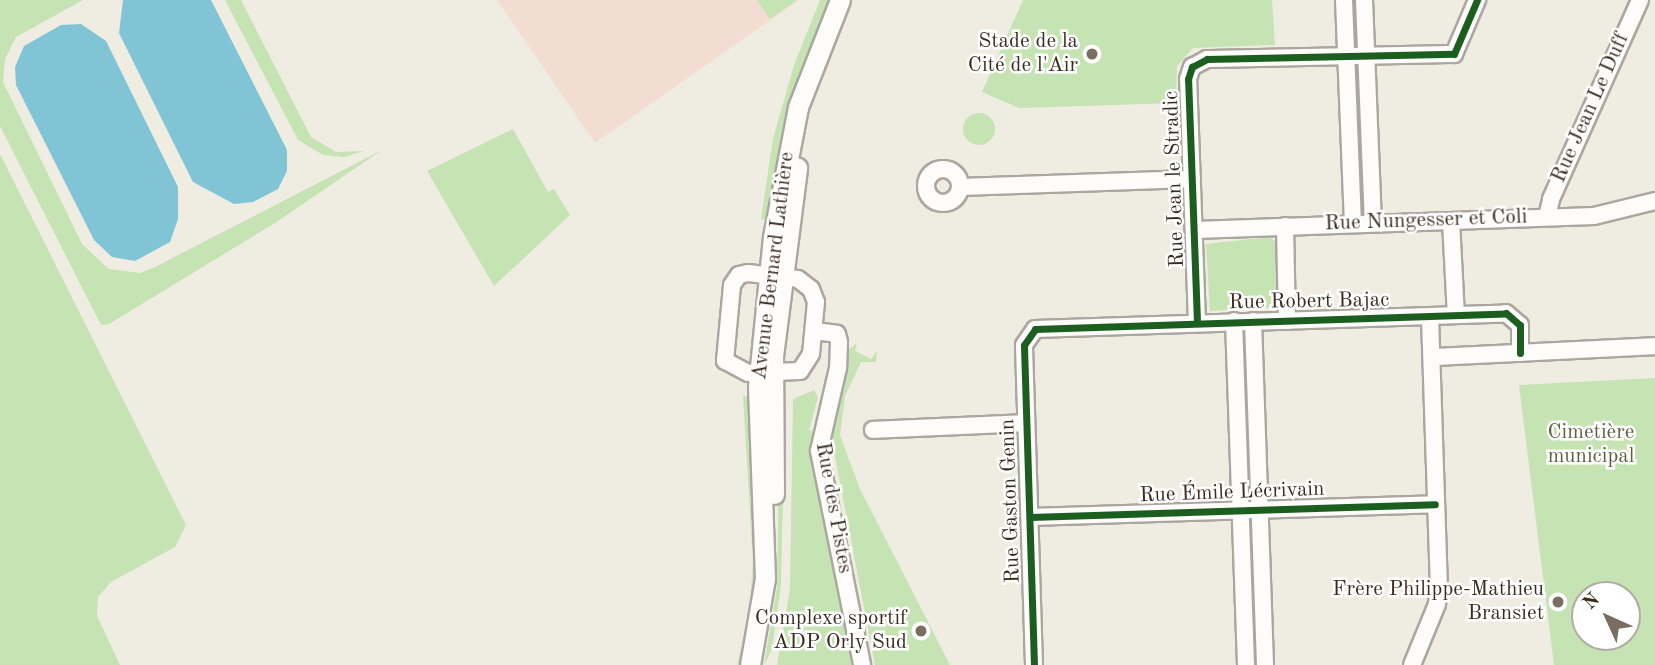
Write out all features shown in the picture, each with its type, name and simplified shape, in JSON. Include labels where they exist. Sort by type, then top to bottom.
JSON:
[{"type":"main road","name":"Avenue Bernard Lathière","points":[[750,665],[765,578],[765,375],[798,107],[839,0]]},
{"type":"main road","name":"Avenue Bernard Lathière","points":[[776,276],[809,106],[849,0]]},
{"type":"main road","name":"Avenue Bernard Lathière","points":[[759,665],[774,576],[765,375]]},
{"type":"street","points":[[1344,0],[1353,223]]},
{"type":"street","points":[[1364,0],[1373,222]]},
{"type":"street","points":[[1347,54],[1454,54],[1478,0]]},
{"type":"street","name":"Rue Jean Le Duff","points":[[1547,217],[1551,199],[1640,0]]},
{"type":"street","name":"Rue Jean le Stradic","points":[[1198,322],[1188,79],[1197,62],[1347,54]]},
{"type":"street","points":[[960,187],[1192,179]]},
{"type":"street","name":"Rue Nungesser et Coli","points":[[1195,230],[1606,215],[1655,201]]},
{"type":"street","points":[[1451,221],[1456,315]]},
{"type":"street","points":[[1285,226],[1287,321]]},
{"type":"street","points":[[742,273],[798,279],[811,289],[816,302],[814,331],[805,366],[794,373],[765,375],[729,365],[723,352],[733,281],[742,273]]},
{"type":"street","name":"Rue Robert Bajac","points":[[1027,336],[1041,328],[1514,315],[1520,325],[1520,353]]},
{"type":"street","points":[[1412,665],[1437,604],[1430,317]]},
{"type":"street","points":[[1234,321],[1246,665]]},
{"type":"street","points":[[1253,321],[1265,665]]},
{"type":"street","name":"Rue des Pistes","points":[[814,331],[837,334],[839,342],[838,368],[819,451],[862,665]]},
{"type":"street","name":"Rue Gaston Genin","points":[[1027,336],[1026,423],[1034,665]]},
{"type":"street","points":[[1433,357],[1655,346]]},
{"type":"street","points":[[873,430],[1026,423]]},
{"type":"street","name":"Rue Émile Lécrivain","points":[[1030,517],[1435,503]]},
{"type":"shaded area","points":[[497,0],[799,0],[595,143]]},
{"type":"green space","points":[[0,0],[83,0],[16,37],[5,59],[3,82],[82,244],[109,269],[140,273],[155,267],[382,150],[275,223],[109,324],[101,325],[0,126]]},
{"type":"green space","points":[[225,0],[241,0],[311,137],[336,152],[364,151],[344,157],[323,155],[298,140]]},
{"type":"green space","points":[[757,0],[796,0],[796,1],[770,19]]},
{"type":"green space","points":[[820,0],[835,0],[762,252],[766,220],[761,219],[773,139],[794,65]]},
{"type":"green space","name":"Stade de la Cité de l'Air","points":[[1023,0],[1272,0],[1275,45],[1193,48],[1177,66],[1176,103],[1019,108],[982,92]]},
{"type":"green space","points":[[1357,67],[1365,214],[1361,217],[1354,68]]},
{"type":"green space","points":[[979,113],[990,118],[995,129],[990,140],[979,145],[968,140],[963,129],[968,118]]},
{"type":"green space","points":[[513,129],[548,192],[554,189],[570,215],[494,286],[427,171]]},
{"type":"green space","points":[[0,154],[186,525],[175,547],[111,582],[98,597],[97,616],[120,665],[0,665]]},
{"type":"green space","points":[[1271,238],[1277,243],[1278,307],[1210,311],[1206,244]]},
{"type":"green space","points":[[1244,330],[1253,495],[1250,497],[1247,496]]},
{"type":"green space","name":"Complexe sportif ADP Orly Sud","points":[[857,343],[855,351],[871,359],[877,351],[876,362],[861,362],[845,396],[840,435],[860,489],[950,665],[875,665],[830,431],[846,352]]},
{"type":"green space","name":"Cimetière municipal","points":[[1655,378],[1655,665],[1554,665],[1519,385]]},
{"type":"green space","points":[[814,390],[818,397],[809,430],[815,432],[856,665],[777,665],[790,589],[793,399]]},
{"type":"green space","points":[[743,396],[752,396],[761,560],[746,665],[737,665],[749,616],[753,563]]},
{"type":"green space","points":[[780,397],[783,398],[784,454],[781,585],[772,649],[764,665],[777,587]]},
{"type":"green space","points":[[1248,525],[1254,526],[1261,665],[1251,665]]},
{"type":"water","points":[[123,0],[211,0],[287,150],[287,171],[278,189],[253,202],[234,204],[193,182],[119,33]]},
{"type":"water","points":[[81,24],[106,41],[178,187],[178,219],[170,242],[135,261],[112,257],[94,240],[16,85],[15,67],[24,46],[61,25]]},
{"type":"cycle path","points":[[1197,322],[1188,79],[1192,67],[1207,59],[1454,54],[1477,0]]},
{"type":"cycle path","points":[[1034,665],[1024,345],[1035,329],[1506,313],[1520,325],[1520,353]]},
{"type":"cycle path","points":[[1030,517],[1435,504]]},
{"type":"place","name":"Stade de la Cité de l'Air","points":[[1092,54]]},
{"type":"place","name":"Frère Philippe-Mathieu Bransiet","points":[[1558,602]]},
{"type":"place","name":"Complexe sportif ADP Orly Sud","points":[[921,631]]}]
